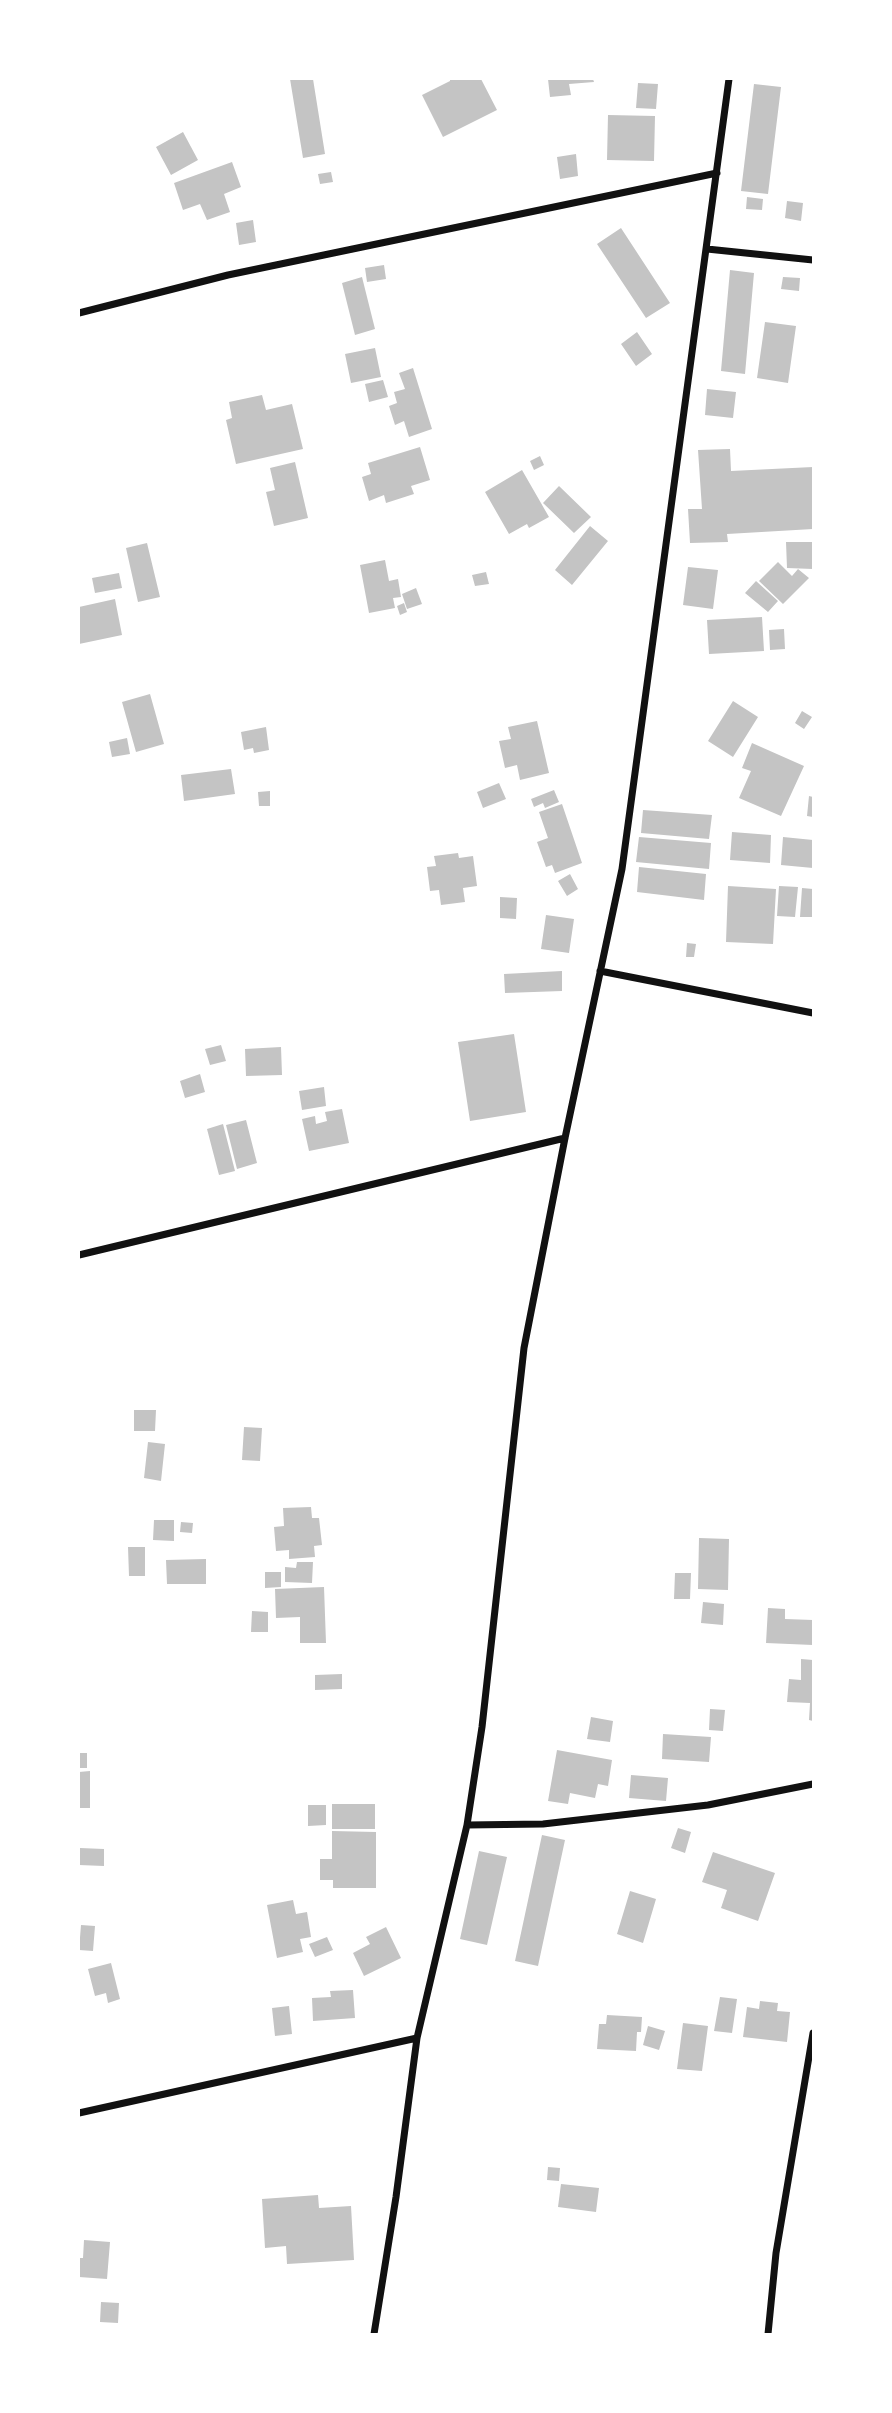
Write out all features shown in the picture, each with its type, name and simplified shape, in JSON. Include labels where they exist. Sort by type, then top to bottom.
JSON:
[{"type":"street","points":[[374,2334],[417,2038],[467,1825],[482,1727],[524,1348],[622,869],[729,79]]},
{"type":"street","points":[[79,313],[228,275],[717,173]]},
{"type":"street","points":[[707,248],[813,260]]},
{"type":"street","points":[[600,971],[813,1013]]},
{"type":"street","points":[[79,1255],[565,1138]]},
{"type":"street","points":[[467,1825],[543,1824],[708,1805],[813,1784]]},
{"type":"street","points":[[768,2334],[776,2253],[813,2033]]},
{"type":"street","points":[[79,2113],[417,2038]]},
{"type":"building","points":[[290,79],[313,79],[325,154],[303,158]]},
{"type":"building","points":[[450,79],[481,79],[497,110],[443,137],[422,95]]},
{"type":"building","points":[[548,79],[593,79],[594,82],[569,84],[571,95],[550,97]]},
{"type":"building","points":[[638,83],[658,84],[656,109],[636,108]]},
{"type":"building","points":[[754,84],[781,87],[768,194],[741,191]]},
{"type":"building","points":[[608,115],[655,116],[654,161],[607,160]]},
{"type":"building","points":[[183,132],[198,160],[171,175],[156,147]]},
{"type":"building","points":[[576,154],[578,176],[560,179],[557,157]]},
{"type":"building","points":[[232,162],[241,187],[224,194],[230,212],[207,220],[200,204],[183,210],[174,183]]},
{"type":"building","points":[[331,172],[333,182],[320,184],[318,174]]},
{"type":"building","points":[[747,197],[763,199],[762,210],[746,209]]},
{"type":"building","points":[[787,201],[803,203],[801,221],[785,218]]},
{"type":"building","points":[[253,220],[256,242],[239,245],[236,223]]},
{"type":"building","points":[[621,228],[670,303],[646,318],[597,244]]},
{"type":"building","points":[[384,265],[386,279],[367,282],[365,268]]},
{"type":"building","points":[[730,270],[754,273],[745,374],[721,371]]},
{"type":"building","points":[[362,277],[375,329],[355,335],[342,283]]},
{"type":"building","points":[[783,277],[800,278],[799,291],[781,289]]},
{"type":"building","points":[[765,322],[796,326],[788,383],[757,378]]},
{"type":"building","points":[[637,332],[652,354],[636,366],[621,344]]},
{"type":"building","points":[[375,348],[381,377],[351,383],[345,354]]},
{"type":"building","points":[[413,368],[432,429],[409,437],[404,421],[395,425],[389,406],[397,403],[394,392],[405,389],[399,373]]},
{"type":"building","points":[[383,380],[388,397],[369,402],[365,384]]},
{"type":"building","points":[[707,389],[736,392],[733,418],[705,415]]},
{"type":"building","points":[[262,395],[266,410],[292,404],[303,449],[236,464],[226,420],[232,418],[229,402]]},
{"type":"building","points":[[420,447],[430,480],[411,486],[414,494],[386,503],[384,495],[369,501],[362,477],[371,474],[368,463]]},
{"type":"building","points":[[730,449],[731,471],[813,467],[813,529],[727,534],[728,542],[690,543],[688,509],[702,509],[698,450]]},
{"type":"building","points":[[540,456],[544,465],[534,470],[530,461]]},
{"type":"building","points":[[295,462],[308,518],[274,526],[266,492],[275,490],[270,468]]},
{"type":"building","points":[[522,470],[549,517],[529,528],[527,524],[509,534],[485,492]]},
{"type":"building","points":[[559,486],[591,517],[574,533],[543,503]]},
{"type":"building","points":[[590,526],[608,541],[572,585],[555,570]]},
{"type":"building","points":[[786,542],[813,542],[813,569],[787,568]]},
{"type":"building","points":[[147,543],[160,597],[138,602],[126,548]]},
{"type":"building","points":[[385,560],[389,581],[398,579],[401,597],[393,598],[395,608],[369,613],[360,565]]},
{"type":"building","points":[[778,562],[792,576],[798,569],[809,578],[783,604],[759,581]]},
{"type":"building","points":[[688,567],[718,570],[713,609],[683,605]]},
{"type":"building","points":[[486,572],[489,584],[475,586],[472,575]]},
{"type":"building","points":[[119,573],[122,588],[95,593],[92,578]]},
{"type":"building","points":[[756,581],[778,601],[768,612],[745,593]]},
{"type":"building","points":[[416,588],[422,604],[407,609],[402,594]]},
{"type":"building","points":[[115,599],[122,635],[79,644],[79,607]]},
{"type":"building","points":[[404,603],[407,612],[400,615],[397,606]]},
{"type":"building","points":[[762,617],[764,651],[709,654],[707,620]]},
{"type":"building","points":[[784,629],[785,649],[770,650],[769,630]]},
{"type":"building","points":[[150,694],[164,744],[136,752],[122,702]]},
{"type":"building","points":[[733,701],[758,717],[733,757],[708,741]]},
{"type":"building","points":[[802,711],[812,717],[804,729],[795,723]]},
{"type":"building","points":[[537,721],[549,773],[520,780],[517,765],[505,768],[499,741],[511,739],[508,727]]},
{"type":"building","points":[[266,727],[269,750],[254,753],[253,748],[244,750],[241,732]]},
{"type":"building","points":[[127,738],[130,754],[112,757],[109,742]]},
{"type":"building","points":[[752,743],[804,766],[781,816],[739,798],[751,771],[742,768]]},
{"type":"building","points":[[231,769],[235,794],[184,801],[181,775]]},
{"type":"building","points":[[499,783],[506,799],[483,808],[477,792]]},
{"type":"building","points":[[554,790],[559,802],[545,808],[543,803],[534,807],[531,799]]},
{"type":"building","points":[[270,791],[270,806],[259,806],[258,792]]},
{"type":"building","points":[[809,796],[813,797],[813,817],[807,816]]},
{"type":"building","points":[[562,804],[582,863],[555,873],[552,865],[546,867],[537,842],[548,838],[539,812]]},
{"type":"building","points":[[643,810],[712,815],[709,839],[641,833]]},
{"type":"building","points":[[732,832],[771,835],[770,863],[730,860]]},
{"type":"building","points":[[639,837],[711,843],[709,869],[636,862]]},
{"type":"building","points":[[783,837],[813,840],[813,868],[781,865]]},
{"type":"building","points":[[458,853],[459,858],[473,856],[477,886],[463,888],[465,902],[441,905],[439,890],[430,891],[427,867],[436,866],[434,856]]},
{"type":"building","points":[[639,867],[706,874],[704,900],[637,892]]},
{"type":"building","points":[[570,874],[578,889],[567,896],[558,881]]},
{"type":"building","points":[[728,886],[776,889],[773,944],[726,942]]},
{"type":"building","points":[[779,886],[798,887],[795,917],[777,916]]},
{"type":"building","points":[[802,888],[813,889],[813,917],[800,917]]},
{"type":"building","points":[[500,897],[517,898],[516,919],[500,918]]},
{"type":"building","points":[[546,915],[574,919],[569,953],[541,949]]},
{"type":"building","points":[[687,943],[696,944],[694,957],[686,957]]},
{"type":"building","points":[[562,971],[562,991],[505,993],[504,974]]},
{"type":"building","points":[[514,1034],[526,1112],[470,1121],[458,1042]]},
{"type":"building","points":[[221,1045],[226,1061],[210,1065],[205,1049]]},
{"type":"building","points":[[281,1047],[282,1075],[246,1076],[245,1049]]},
{"type":"building","points":[[200,1074],[205,1092],[185,1098],[180,1081]]},
{"type":"building","points":[[324,1087],[326,1106],[302,1110],[299,1091]]},
{"type":"building","points":[[342,1109],[349,1143],[309,1151],[302,1119],[315,1116],[316,1124],[327,1121],[325,1112]]},
{"type":"building","points":[[246,1120],[257,1163],[237,1169],[226,1125]]},
{"type":"building","points":[[223,1124],[235,1171],[219,1175],[207,1129]]},
{"type":"building","points":[[134,1410],[156,1410],[155,1431],[134,1431]]},
{"type":"building","points":[[244,1427],[262,1428],[260,1461],[242,1460]]},
{"type":"building","points":[[148,1442],[165,1444],[161,1481],[144,1478]]},
{"type":"building","points":[[311,1507],[312,1518],[319,1518],[322,1545],[314,1546],[315,1557],[289,1559],[289,1550],[276,1551],[274,1527],[284,1526],[283,1508]]},
{"type":"building","points":[[154,1520],[174,1520],[174,1541],[153,1540]]},
{"type":"building","points":[[181,1522],[193,1523],[192,1533],[180,1532]]},
{"type":"building","points":[[699,1538],[729,1539],[728,1590],[698,1589]]},
{"type":"building","points":[[128,1547],[145,1547],[145,1576],[129,1576]]},
{"type":"building","points":[[206,1559],[206,1584],[167,1584],[166,1560]]},
{"type":"building","points":[[297,1562],[313,1562],[312,1583],[285,1582],[285,1567],[296,1568]]},
{"type":"building","points":[[265,1572],[281,1572],[281,1587],[265,1588]]},
{"type":"building","points":[[675,1573],[691,1573],[690,1599],[674,1599]]},
{"type":"building","points":[[324,1587],[326,1643],[300,1643],[300,1617],[276,1618],[275,1589]]},
{"type":"building","points":[[703,1602],[724,1604],[723,1625],[701,1623]]},
{"type":"building","points":[[768,1608],[785,1609],[785,1619],[813,1620],[813,1645],[766,1643]]},
{"type":"building","points":[[252,1611],[268,1612],[268,1632],[251,1632]]},
{"type":"building","points":[[801,1659],[813,1660],[813,1721],[809,1720],[810,1703],[787,1702],[789,1679],[801,1680]]},
{"type":"building","points":[[342,1674],[342,1689],[315,1690],[315,1675]]},
{"type":"building","points":[[710,1709],[725,1710],[723,1731],[709,1730]]},
{"type":"building","points":[[591,1717],[613,1721],[610,1742],[587,1739]]},
{"type":"building","points":[[663,1734],[711,1737],[709,1762],[662,1759]]},
{"type":"building","points":[[557,1750],[612,1760],[608,1786],[598,1784],[595,1798],[570,1793],[568,1804],[548,1801]]},
{"type":"building","points":[[79,1753],[87,1753],[87,1768],[79,1768]]},
{"type":"building","points":[[90,1771],[90,1808],[79,1808],[79,1772]]},
{"type":"building","points":[[631,1775],[668,1778],[666,1801],[629,1798]]},
{"type":"building","points":[[332,1804],[375,1804],[375,1829],[332,1829]]},
{"type":"building","points":[[308,1805],[326,1805],[326,1825],[308,1826]]},
{"type":"building","points":[[678,1828],[691,1832],[685,1853],[671,1848]]},
{"type":"building","points":[[332,1831],[376,1832],[376,1888],[333,1888],[333,1880],[320,1880],[320,1859],[332,1859]]},
{"type":"building","points":[[542,1835],[565,1840],[538,1966],[515,1961]]},
{"type":"building","points":[[80,1848],[104,1849],[104,1866],[79,1865]]},
{"type":"building","points":[[479,1851],[507,1857],[487,1945],[460,1939]]},
{"type":"building","points":[[713,1852],[775,1873],[758,1921],[721,1908],[727,1890],[702,1882]]},
{"type":"building","points":[[630,1891],[656,1899],[643,1943],[617,1934]]},
{"type":"building","points":[[293,1900],[296,1914],[307,1912],[311,1937],[300,1939],[303,1952],[277,1958],[267,1905]]},
{"type":"building","points":[[81,1925],[95,1926],[93,1951],[79,1950]]},
{"type":"building","points":[[386,1927],[401,1958],[364,1976],[353,1953],[370,1944],[366,1937]]},
{"type":"building","points":[[327,1937],[333,1950],[315,1957],[309,1944]]},
{"type":"building","points":[[111,1963],[120,1999],[108,2003],[106,1993],[95,1996],[88,1969]]},
{"type":"building","points":[[353,1990],[355,2018],[313,2021],[312,1998],[331,1997],[330,1991]]},
{"type":"building","points":[[720,1997],[737,1999],[732,2033],[714,2031]]},
{"type":"building","points":[[760,2001],[778,2003],[777,2011],[790,2012],[787,2042],[743,2037],[747,2007],[759,2009]]},
{"type":"building","points":[[289,2006],[292,2034],[275,2036],[272,2008]]},
{"type":"building","points":[[607,2015],[642,2017],[641,2032],[637,2032],[636,2051],[597,2049],[599,2024],[606,2024]]},
{"type":"building","points":[[683,2023],[708,2026],[702,2071],[677,2069]]},
{"type":"building","points":[[648,2026],[665,2031],[659,2050],[643,2045]]},
{"type":"building","points":[[548,2167],[560,2168],[559,2181],[547,2180]]},
{"type":"building","points":[[561,2184],[599,2188],[596,2212],[558,2207]]},
{"type":"building","points":[[318,2195],[319,2208],[351,2206],[354,2260],[287,2264],[286,2246],[265,2248],[262,2199]]},
{"type":"building","points":[[84,2240],[110,2242],[107,2279],[79,2277],[79,2258],[83,2258]]},
{"type":"building","points":[[101,2302],[119,2303],[118,2323],[100,2322]]}]
